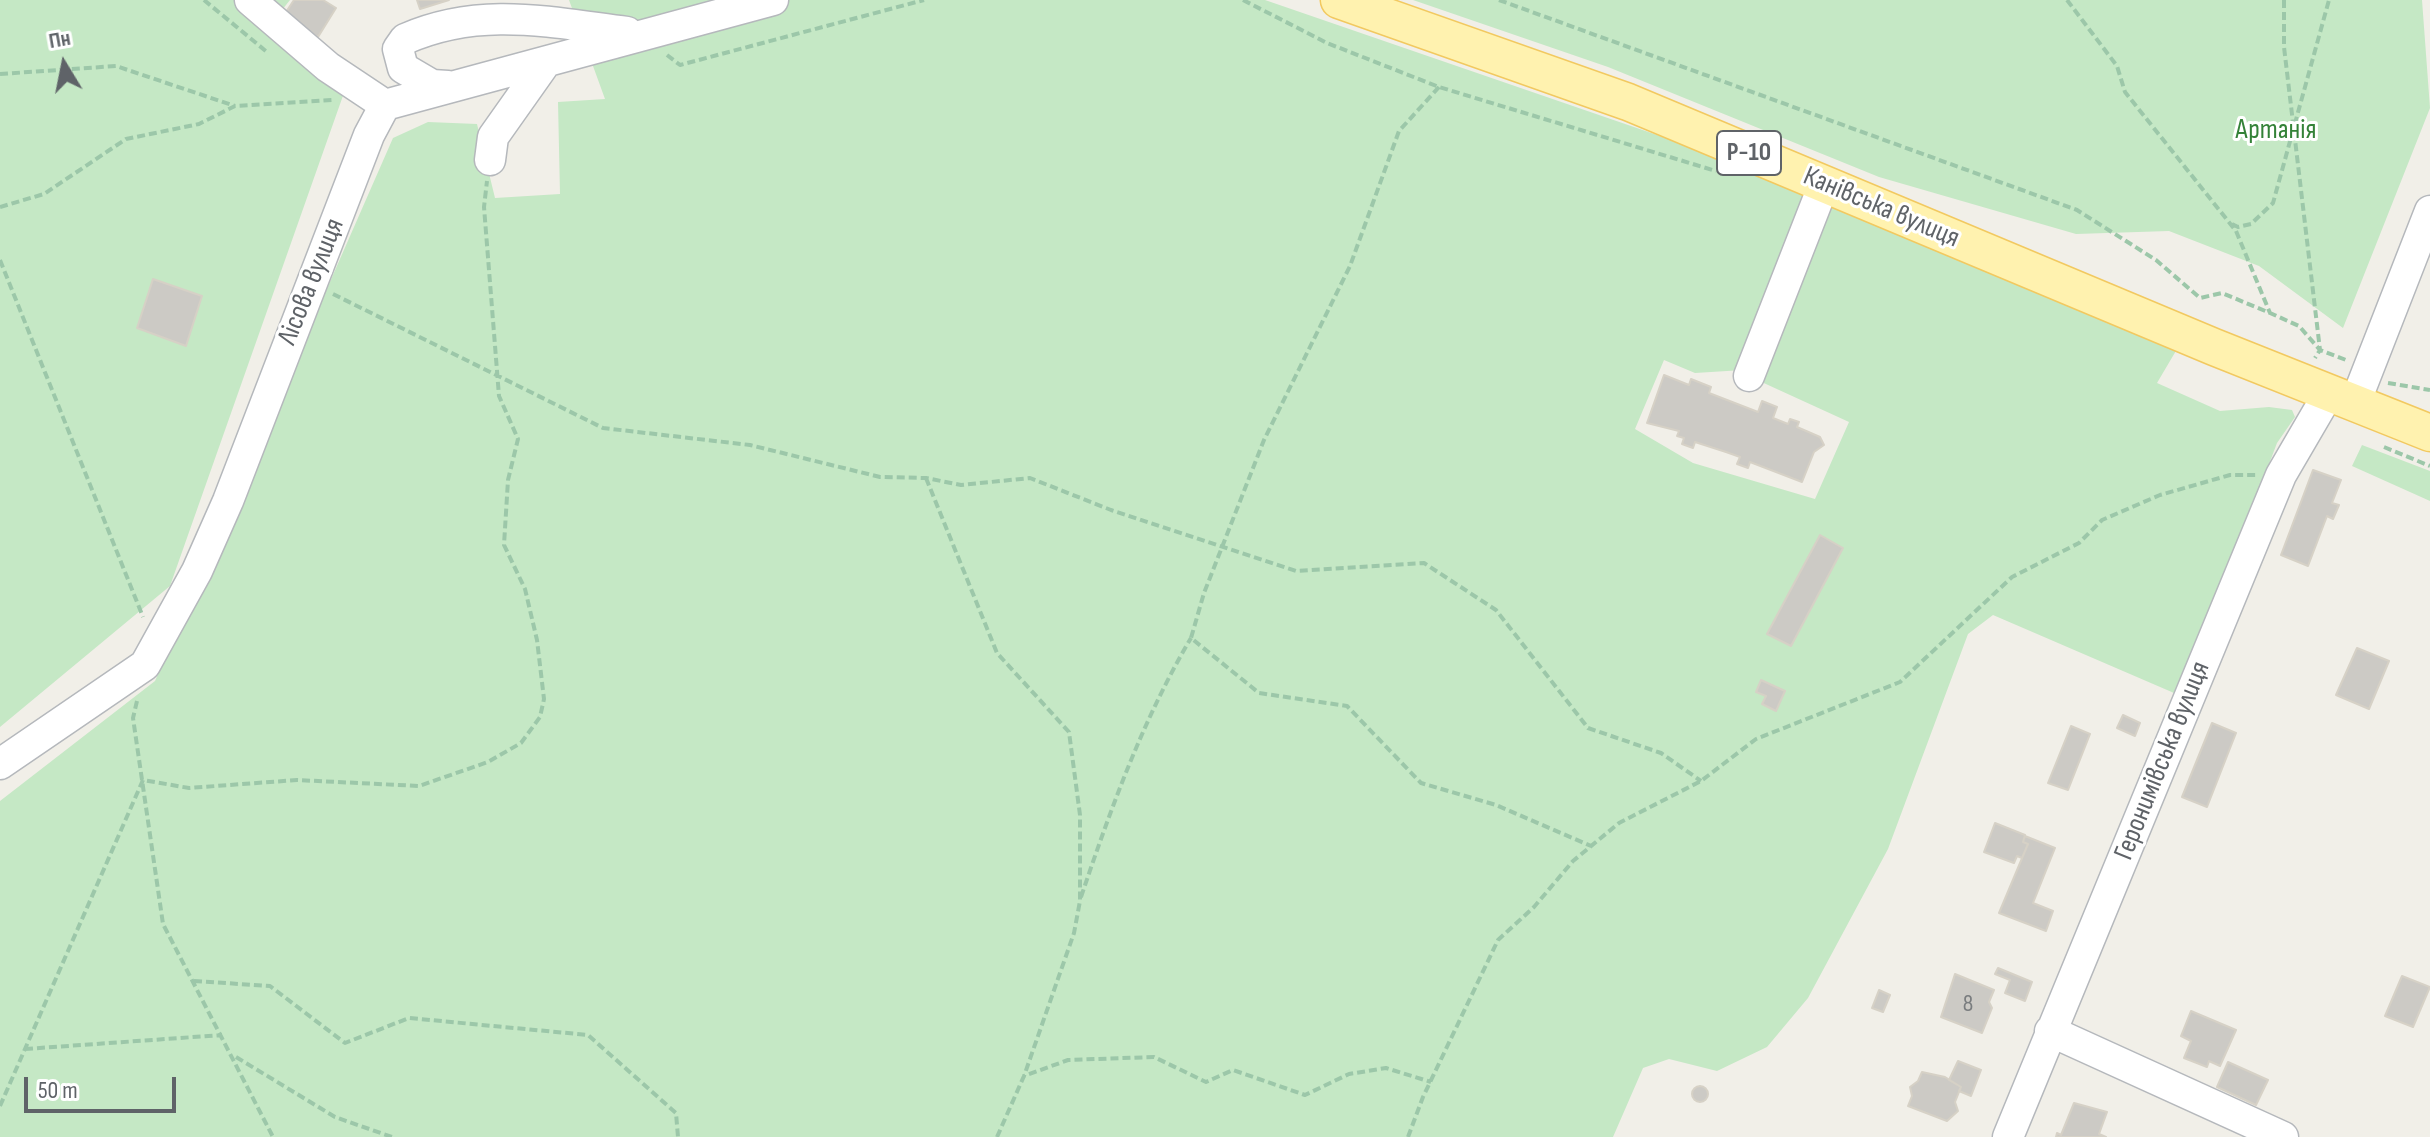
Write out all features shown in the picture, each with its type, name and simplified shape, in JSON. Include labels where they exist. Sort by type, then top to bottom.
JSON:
[{"type":"main road","name":"Канівська вулиця","points":[[1339,0],[1628,102],[2214,347],[2347,376]]},
{"type":"main road","name":"Р-10","points":[[2347,376],[2430,433]]},
{"type":"street","points":[[250,0],[328,67],[385,105],[773,0]]},
{"type":"street","points":[[449,86],[432,85],[403,68],[398,49],[405,39],[486,17],[538,10],[640,34]]},
{"type":"street","points":[[490,160],[493,137],[546,62]]},
{"type":"street","name":"Лісова вулиця","points":[[0,764],[145,665],[197,571],[228,501],[369,135],[385,105]]},
{"type":"street","points":[[1749,376],[1824,184]]},
{"type":"street","name":"Геронимівська вулиця","points":[[2008,1137],[2281,475],[2347,376],[2430,211]]},
{"type":"street","points":[[2050,1031],[2283,1137]]},
{"type":"path","points":[[204,0],[267,52]]},
{"type":"path","points":[[640,34],[680,65],[924,0]]},
{"type":"path","points":[[1243,0],[1327,43],[1439,87],[1728,174]]},
{"type":"path","points":[[1499,0],[2077,210],[2156,260],[2200,298],[2222,293],[2299,326],[2347,376],[2430,390]]},
{"type":"path","points":[[2067,0],[2117,66],[2125,92],[2230,223],[2270,313]]},
{"type":"path","points":[[2284,0],[2284,47],[2320,350]]},
{"type":"path","points":[[2230,223],[2238,227],[2251,224],[2273,203],[2329,0]]},
{"type":"path","points":[[0,74],[116,66],[235,106],[343,101]]},
{"type":"path","points":[[997,1137],[1024,1076],[1074,933],[1080,901],[1110,813],[1163,685],[1191,638],[1264,440],[1350,266],[1399,131],[1439,87]]},
{"type":"path","points":[[0,207],[44,194],[126,139],[199,124],[235,106]]},
{"type":"path","points":[[143,780],[189,788],[297,780],[419,786],[488,762],[521,743],[540,717],[544,699],[537,640],[525,589],[504,545],[508,480],[518,439],[499,396],[484,207],[490,160]]},
{"type":"path","points":[[0,260],[144,622]]},
{"type":"path","points":[[312,283],[603,428],[750,445],[880,477],[926,478],[961,485],[1030,478],[1111,510],[1296,571],[1424,563],[1496,610],[1588,728],[1661,753],[1701,781]]},
{"type":"path","points":[[2320,350],[2351,362],[2347,376]]},
{"type":"path","points":[[1408,1137],[1498,940],[1591,846],[1619,823],[1701,781],[1756,739],[1900,682],[2012,577],[2079,543],[2102,520],[2160,495],[2230,475],[2281,475]]},
{"type":"path","points":[[926,478],[997,653],[1069,732],[1080,815],[1080,901]]},
{"type":"path","points":[[1191,638],[1259,693],[1347,706],[1421,783],[1496,805],[1591,846]]},
{"type":"path","points":[[145,665],[133,718],[163,924],[273,1137]]},
{"type":"path","points":[[0,1106],[143,780]]},
{"type":"path","points":[[194,981],[270,986],[345,1043],[409,1018],[588,1035],[676,1113],[678,1137]]},
{"type":"path","points":[[25,1049],[222,1035]]},
{"type":"path","points":[[233,1056],[335,1117],[392,1137]]},
{"type":"path","points":[[1024,1076],[1068,1060],[1154,1057],[1206,1082],[1233,1070],[1305,1095],[1349,1074],[1386,1068],[1431,1082]]},
{"type":"green space","points":[[0,0],[290,0],[282,10],[345,90],[170,586],[0,727]]},
{"type":"green space","points":[[569,0],[1265,0],[1814,189],[1743,370],[1695,373],[1664,360],[1635,429],[1693,463],[1815,499],[1849,422],[1755,379],[1825,194],[2180,344],[2157,383],[2220,411],[2269,407],[2292,410],[2295,417],[2277,443],[2181,696],[1993,615],[1968,634],[1888,849],[1808,998],[1767,1047],[1717,1071],[1669,1059],[1643,1068],[1613,1137],[0,1137],[0,801],[155,681],[393,138],[428,122],[477,124],[495,198],[560,194],[558,102],[605,99]]},
{"type":"green space","name":"Артанія","points":[[1413,0],[2422,0],[2430,108],[2343,328],[2259,266],[2169,231],[2076,234],[1879,177],[1608,67]]},
{"type":"green space","points":[[2362,445],[2430,471],[2430,501],[2352,466]]},
{"type":"building","points":[[294,0],[323,0],[336,8],[318,37],[284,15]]},
{"type":"building","points":[[417,0],[449,0],[420,9]]},
{"type":"building","points":[[153,279],[202,296],[186,346],[137,328]]},
{"type":"building","points":[[1664,375],[1689,385],[1691,379],[1711,387],[1709,393],[1758,412],[1762,401],[1777,407],[1773,418],[1788,424],[1790,419],[1799,422],[1797,427],[1820,437],[1824,445],[1814,452],[1802,482],[1750,462],[1748,468],[1737,464],[1740,457],[1695,442],[1693,448],[1682,444],[1684,438],[1677,436],[1679,431],[1647,423]]},
{"type":"building","points":[[2313,470],[2341,480],[2332,503],[2339,505],[2333,519],[2327,516],[2308,566],[2281,555]]},
{"type":"building","points":[[1820,535],[1843,548],[1791,646],[1767,634]]},
{"type":"building","points":[[2357,648],[2389,661],[2369,709],[2336,695]]},
{"type":"building","points":[[1761,680],[1785,691],[1776,711],[1762,704],[1766,696],[1756,692]]},
{"type":"building","points":[[2123,715],[2140,723],[2135,736],[2117,728]]},
{"type":"building","points":[[2212,723],[2236,733],[2207,807],[2182,797]]},
{"type":"building","points":[[2071,726],[2090,734],[2068,790],[2048,783]]},
{"type":"building","points":[[1995,823],[2025,835],[2023,842],[2028,844],[2022,858],[2017,856],[2014,863],[1984,852]]},
{"type":"building","points":[[2025,836],[2055,848],[2033,903],[2053,911],[2046,931],[1999,913],[2028,844],[2023,842]]},
{"type":"building","points":[[1998,968],[2032,982],[2025,1001],[2005,993],[2010,980],[1995,974]]},
{"type":"building","points":[[1955,974],[1994,990],[1989,1002],[1992,1008],[1982,1033],[1941,1017]]},
{"type":"building","points":[[2402,976],[2430,987],[2413,1027],[2385,1016]]},
{"type":"building","points":[[1879,990],[1890,995],[1883,1012],[1872,1008]]},
{"type":"building","points":[[2191,1011],[2236,1030],[2220,1066],[2209,1061],[2207,1067],[2184,1058],[2191,1041],[2181,1036]]},
{"type":"building","points":[[1958,1061],[1981,1070],[1971,1096],[1959,1091],[1961,1087],[1949,1080]]},
{"type":"building","points":[[2228,1062],[2268,1080],[2256,1105],[2217,1087]]},
{"type":"building","points":[[1922,1072],[1945,1077],[1961,1087],[1955,1102],[1958,1111],[1947,1121],[1908,1106],[1912,1096],[1910,1087],[1918,1081]]},
{"type":"building","points":[[1700,1086],[1706,1088],[1706,1100],[1700,1102],[1694,1100],[1692,1094],[1694,1088]]},
{"type":"building","points":[[2074,1103],[2107,1112],[2099,1134],[2106,1137],[2056,1137],[2057,1133],[2061,1135]]}]
